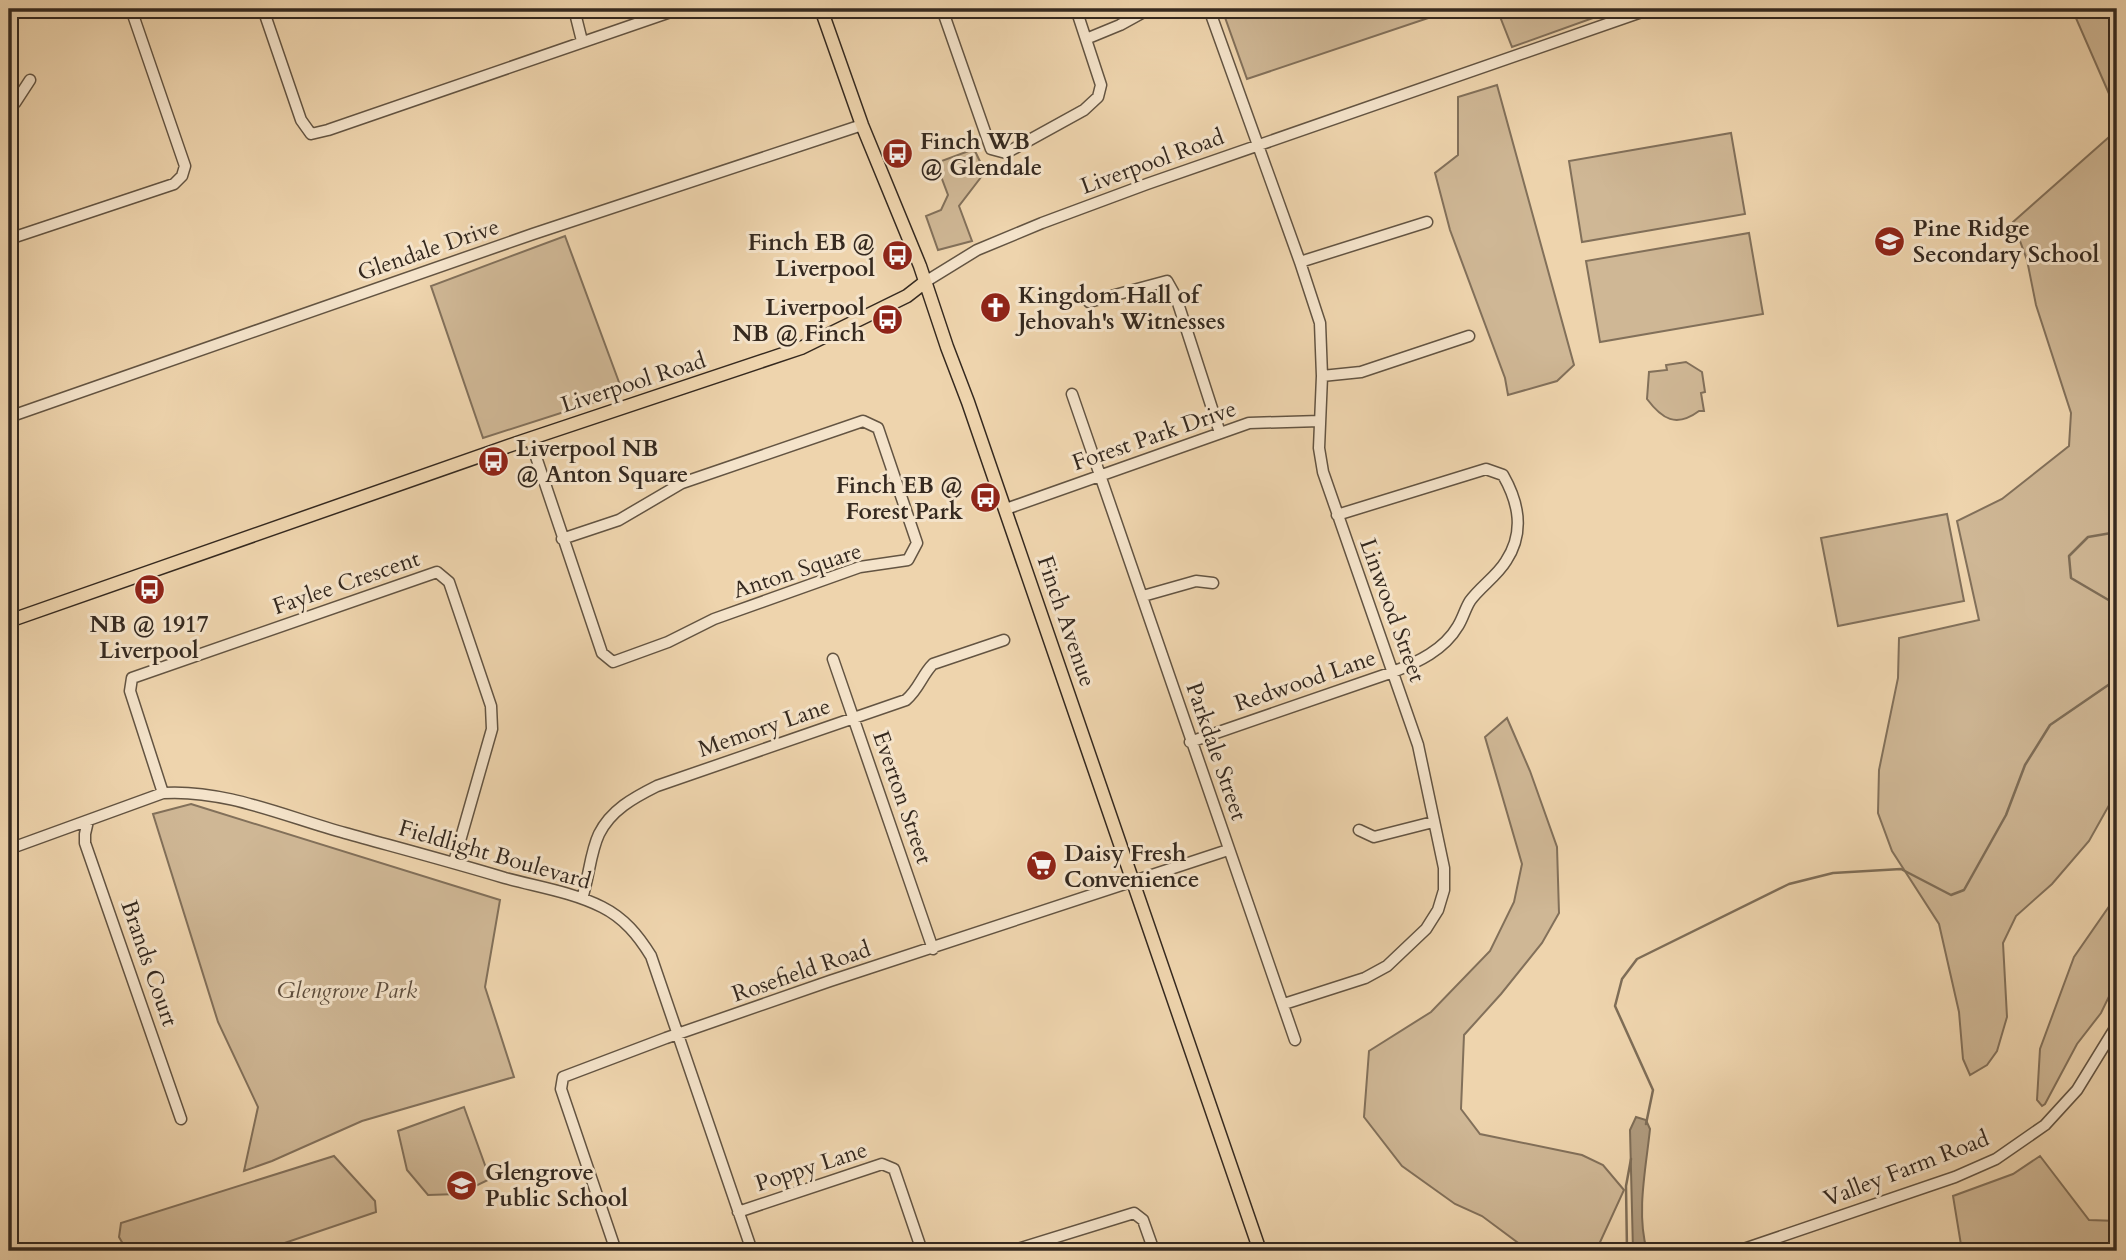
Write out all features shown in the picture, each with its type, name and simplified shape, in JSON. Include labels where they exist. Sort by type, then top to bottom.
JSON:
[{"type":"main road","name":"Finch Avenue","points":[[821,9],[862,125],[925,282],[1006,509],[1200,1084],[1260,1251]]},
{"type":"main road","name":"Liverpool Road","points":[[9,621],[530,439],[801,348],[907,296],[925,282]]},
{"type":"street","points":[[9,239],[174,184],[182,176],[185,166],[131,9]]},
{"type":"street","points":[[262,9],[301,120],[311,134],[679,9]]},
{"type":"street","points":[[573,9],[582,41]]},
{"type":"street","points":[[942,9],[991,149],[1006,153],[1084,110],[1098,97],[1101,85],[1076,9]]},
{"type":"street","points":[[1086,39],[1149,9]]},
{"type":"street","name":"Linwood Street","points":[[1209,9],[1320,323],[1322,376],[1319,448],[1323,472],[1418,745],[1444,868],[1444,890],[1438,910],[1426,929],[1387,966],[1365,978],[1284,1004]]},
{"type":"street","name":"Liverpool Road","points":[[925,282],[977,250],[1042,223],[1650,9]]},
{"type":"street","points":[[9,105],[15,103],[30,80]]},
{"type":"street","name":"Glendale Drive","points":[[9,418],[533,234],[862,125]]},
{"type":"street","points":[[1300,262],[1427,222]]},
{"type":"street","points":[[1089,302],[1167,281],[1176,297],[1220,433]]},
{"type":"street","points":[[1322,376],[1360,372],[1469,336]]},
{"type":"street","name":"Parkdale Street","points":[[1072,394],[1125,554],[1143,596],[1295,1040]]},
{"type":"street","name":"Anton Square","points":[[530,439],[562,539],[603,653],[613,662],[668,642],[714,619],[860,567],[908,560],[916,543],[878,428],[863,421],[682,484],[619,520],[562,539]]},
{"type":"street","name":"Forest Park Drive","points":[[1006,509],[1249,423],[1320,421]]},
{"type":"street","name":"Redwood Lane","points":[[1191,742],[1393,672],[1438,649],[1457,628],[1470,602],[1506,562],[1516,541],[1518,515],[1514,494],[1503,475],[1486,469],[1337,515]]},
{"type":"street","name":"Faylee Crescent","points":[[163,793],[130,691],[132,678],[437,572],[449,582],[491,706],[492,729],[454,862]]},
{"type":"street","points":[[1143,596],[1196,581],[1213,583]]},
{"type":"street","name":"Memory Lane","points":[[582,898],[598,835],[629,800],[657,786],[906,700],[916,691],[933,664],[1004,640]]},
{"type":"street","name":"Everton Street","points":[[833,659],[933,949]]},
{"type":"street","name":"Fieldlight Boulevard","points":[[9,849],[163,793],[187,792],[228,799],[582,898],[621,919],[638,936],[651,956],[752,1251]]},
{"type":"street","name":"Brands Court","points":[[88,821],[85,843],[181,1119]]},
{"type":"street","points":[[1359,830],[1374,837],[1433,822]]},
{"type":"street","name":"Rosefield Road","points":[[616,1251],[561,1089],[564,1077],[830,981],[1228,850]]},
{"type":"street","name":"Valley Farm Road","points":[[1738,1251],[1955,1177],[1996,1159],[2045,1125],[2069,1099],[2097,1061],[2117,1026]]},
{"type":"street","name":"Poppy Lane","points":[[738,1212],[882,1164],[894,1169],[922,1251]]},
{"type":"street","points":[[1011,1251],[1133,1213],[1143,1220],[1154,1251]]},
{"type":"green space","points":[[1222,9],[1455,9],[1247,79]]},
{"type":"green space","points":[[1497,9],[1618,9],[1512,47]]},
{"type":"green space","points":[[2072,9],[2117,9],[2117,112]]},
{"type":"green space","points":[[1497,85],[1574,365],[1557,381],[1508,395],[1505,378],[1450,230],[1435,173],[1458,155],[1458,97]]},
{"type":"green space","points":[[2117,130],[2117,791],[2089,841],[2052,884],[2016,916],[2003,943],[2007,1017],[1997,1051],[1987,1065],[1970,1075],[1963,1059],[1959,1012],[1939,924],[1892,851],[1878,813],[1879,770],[1898,678],[1899,638],[1979,620],[1957,521],[2002,499],[2069,446],[2071,413],[2036,305],[2027,260],[2013,222]]},
{"type":"green space","points":[[1731,133],[1745,214],[1582,242],[1569,161]]},
{"type":"green space","points":[[974,149],[985,172],[959,206],[972,241],[938,250],[926,216],[941,210],[948,195],[936,163]]},
{"type":"green space","points":[[1749,233],[1763,314],[1600,342],[1586,261]]},
{"type":"green space","points":[[565,236],[623,393],[483,438],[431,286]]},
{"type":"green space","points":[[1686,362],[1702,372],[1704,411],[1683,419],[1670,419],[1658,412],[1647,399],[1649,372],[1667,370],[1666,365]]},
{"type":"green space","points":[[1947,514],[1964,601],[1838,626],[1821,538]]},
{"type":"green space","points":[[1507,718],[1530,771],[1557,847],[1559,913],[1542,943],[1464,1035],[1461,1109],[1480,1134],[1582,1155],[1603,1165],[1624,1190],[1596,1251],[1529,1251],[1482,1216],[1455,1204],[1402,1166],[1364,1117],[1369,1051],[1431,1012],[1490,951],[1514,902],[1522,864],[1485,737]]},
{"type":"green space","name":"Glengrove Park","points":[[191,804],[500,900],[485,987],[514,1077],[362,1121],[244,1171],[258,1107],[218,1022],[153,814]]},
{"type":"green space","points":[[2117,895],[2117,980],[2101,1013],[2077,1044],[2042,1106],[2037,1100],[2040,1049],[2074,957]]},
{"type":"green space","points":[[464,1107],[490,1179],[459,1194],[428,1195],[407,1170],[398,1131]]},
{"type":"green space","points":[[334,1156],[375,1201],[376,1212],[261,1251],[127,1251],[119,1237],[121,1223]]},
{"type":"green space","points":[[2040,1156],[2089,1220],[2117,1221],[2117,1251],[1962,1251],[1953,1196],[2013,1174]]},
{"type":"shaded area","points":[[1636,1117],[1646,1120],[1650,1129],[1642,1206],[1647,1251],[1633,1251],[1630,1130]]},
{"type":"waterway","points":[[2117,532],[2088,537],[2069,556],[2071,578],[2117,605]]},
{"type":"waterway","points":[[1646,1124],[1653,1090],[1615,1006],[1622,979],[1637,959],[1789,884],[1833,873],[1901,869],[1951,895],[1964,890],[2006,815],[2025,765],[2050,725],[2117,679]]},
{"type":"waterway","points":[[1627,1251],[1626,1186],[1631,1159]]},
{"type":"waterway","points":[[2109,1251],[2117,1248]]},
{"type":"place","name":"Finch WB @ Glendale","points":[[897,154]]},
{"type":"place","name":"Pine Ridge Secondary School","points":[[1890,241]]},
{"type":"place","name":"Finch EB @ Liverpool","points":[[898,255]]},
{"type":"place","name":"Kingdom Hall of Jehovah's Witnesses","points":[[995,308]]},
{"type":"place","name":"Liverpool NB @ Finch","points":[[888,320]]},
{"type":"place","name":"Liverpool NB @ Anton Square","points":[[493,461]]},
{"type":"place","name":"Finch EB @ Forest Park","points":[[986,498]]},
{"type":"place","name":"NB @ 1917 Liverpool","points":[[149,590]]},
{"type":"place","name":"Daisy Fresh Convenience","points":[[1041,866]]},
{"type":"place","name":"Glengrove Public School","points":[[462,1185]]}]
